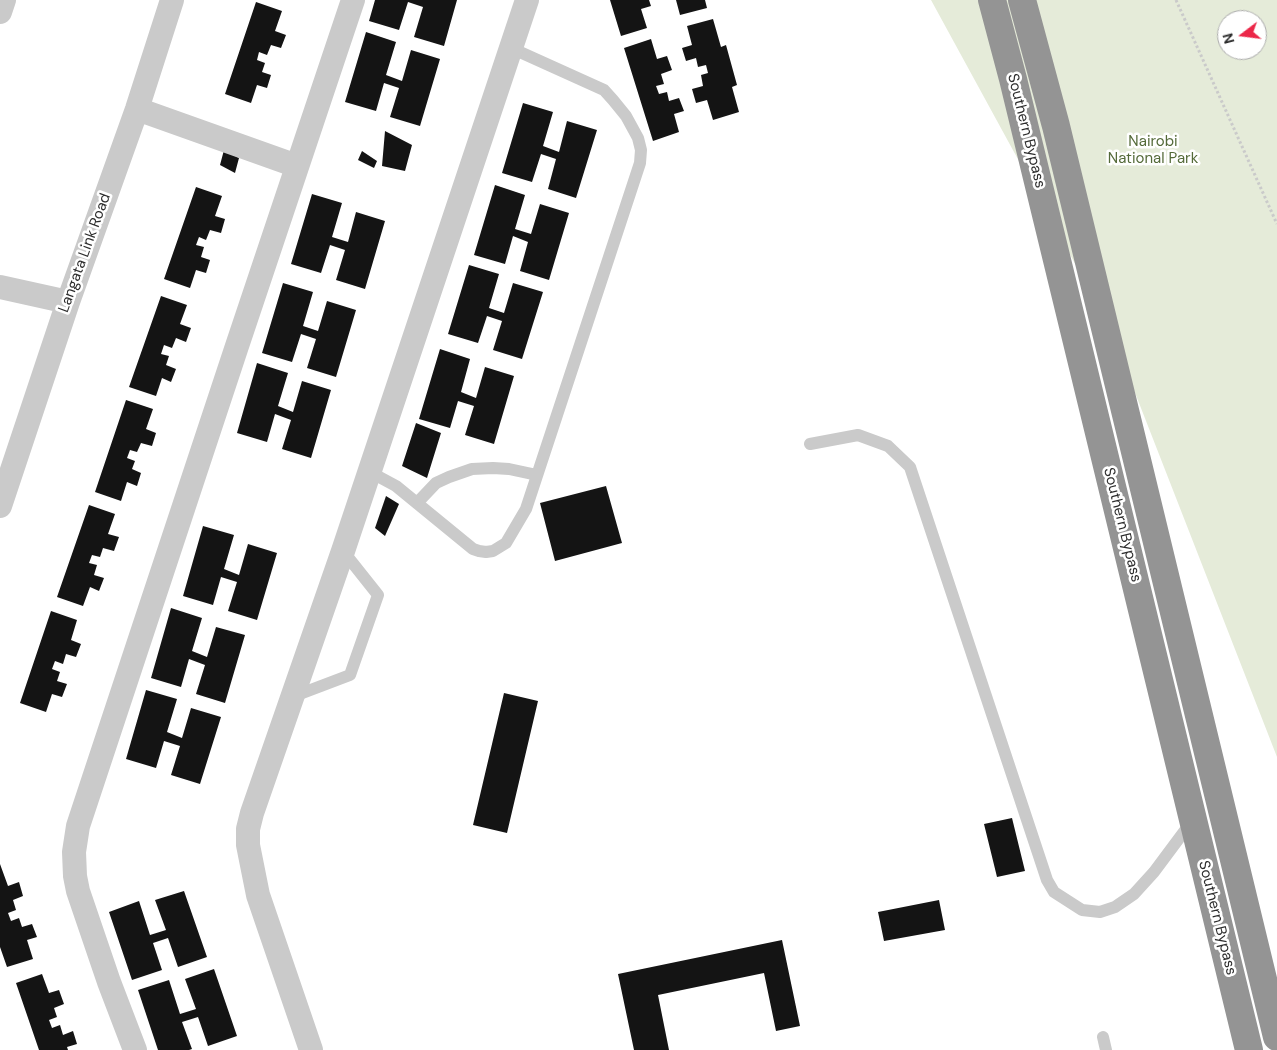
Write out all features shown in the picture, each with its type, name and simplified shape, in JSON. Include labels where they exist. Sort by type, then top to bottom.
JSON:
[{"type":"highway","name":"Southern Bypass","points":[[992,0],[1014,79],[1249,1050]]},
{"type":"highway","name":"Southern Bypass","points":[[1022,0],[1056,126],[1277,1037]]},
{"type":"street","points":[[0,12],[4,0]]},
{"type":"street","name":"Langata Link Road","points":[[0,506],[68,302],[137,109],[172,0]]},
{"type":"street","points":[[135,1050],[109,982],[78,891],[74,852],[78,826],[233,355],[353,0]]},
{"type":"street","points":[[311,1050],[258,895],[248,845],[248,829],[370,472],[527,0]]},
{"type":"street","points":[[137,109],[297,166]]},
{"type":"street","points":[[0,287],[68,302]]},
{"type":"lane","points":[[370,472],[396,486],[473,549],[486,552],[493,551],[506,543],[526,509],[640,162],[641,150],[638,138],[626,116],[604,90],[511,48]]},
{"type":"lane","points":[[810,444],[858,435],[888,446],[910,467],[1047,880],[1054,892],[1082,910],[1100,912],[1115,907],[1134,894],[1154,872],[1193,818]]},
{"type":"lane","points":[[417,503],[436,483],[472,469],[509,469],[537,475]]},
{"type":"lane","points":[[292,697],[350,676],[378,595],[343,551]]},
{"type":"lane","points":[[1103,1037],[1106,1050]]},
{"type":"path","points":[[1176,0],[1277,224]]},
{"type":"green space","name":"Nairobi National Park","points":[[931,0],[1277,0],[1277,757],[1109,326]]},
{"type":"building","points":[[375,0],[457,0],[444,46],[414,37],[423,7],[408,2],[399,30],[369,21]]},
{"type":"building","points":[[610,0],[649,0],[651,6],[641,9],[647,28],[621,36]]},
{"type":"building","points":[[676,0],[705,0],[707,8],[680,15]]},
{"type":"building","points":[[256,2],[282,11],[275,31],[286,35],[281,48],[271,45],[267,55],[259,52],[257,60],[265,63],[262,72],[271,75],[267,88],[257,85],[251,103],[225,94]]},
{"type":"building","points":[[713,19],[721,47],[726,45],[737,85],[732,87],[739,112],[713,120],[707,100],[696,103],[692,89],[703,86],[701,75],[708,73],[706,65],[698,67],[696,58],[686,61],[682,48],[692,45],[687,26]]},
{"type":"building","points":[[366,32],[396,42],[386,75],[402,81],[411,50],[440,59],[420,126],[390,117],[399,88],[384,83],[376,111],[345,102]]},
{"type":"building","points":[[651,39],[657,59],[667,56],[672,70],[661,74],[664,84],[656,86],[659,94],[667,92],[669,101],[679,98],[684,111],[674,114],[679,132],[653,141],[624,48]]},
{"type":"building","points":[[523,103],[553,112],[543,146],[559,152],[567,121],[597,130],[576,198],[548,189],[556,159],[541,154],[532,182],[502,173]]},
{"type":"building","points":[[385,131],[412,145],[405,171],[382,166]]},
{"type":"building","points":[[224,150],[239,158],[235,173],[220,165]]},
{"type":"building","points":[[362,151],[377,161],[374,168],[358,160]]},
{"type":"building","points":[[495,185],[525,195],[515,229],[531,234],[540,204],[569,213],[549,280],[520,271],[528,242],[513,236],[505,264],[474,255]]},
{"type":"building","points":[[196,187],[222,196],[215,216],[225,219],[221,233],[210,230],[206,240],[199,237],[196,245],[204,247],[201,257],[210,260],[206,273],[196,270],[190,288],[164,279]]},
{"type":"building","points":[[312,194],[342,203],[332,237],[348,242],[356,212],[385,221],[365,289],[336,280],[345,250],[330,245],[321,273],[291,264]]},
{"type":"building","points":[[469,265],[499,274],[489,308],[504,313],[513,283],[543,292],[522,359],[493,350],[502,321],[487,316],[478,343],[448,334]]},
{"type":"building","points":[[283,283],[313,292],[303,326],[318,331],[327,301],[356,310],[336,377],[307,368],[316,339],[301,334],[292,362],[262,353]]},
{"type":"building","points":[[161,296],[187,305],[180,324],[191,328],[186,342],[176,338],[172,348],[164,345],[161,354],[169,356],[166,365],[176,369],[171,382],[162,378],[156,396],[129,387]]},
{"type":"building","points":[[440,349],[470,359],[461,392],[476,398],[485,367],[514,376],[494,444],[465,435],[474,406],[458,401],[450,428],[419,419]]},
{"type":"building","points":[[257,363],[288,373],[278,406],[293,412],[302,381],[331,390],[311,458],[282,449],[291,420],[275,414],[267,442],[237,433]]},
{"type":"building","points":[[126,400],[153,409],[146,429],[156,433],[152,446],[141,443],[137,452],[130,450],[127,458],[135,461],[132,469],[141,473],[137,486],[127,482],[121,501],[95,492]]},
{"type":"building","points":[[416,423],[441,433],[427,478],[402,466]]},
{"type":"building","points":[[606,486],[622,543],[555,561],[540,503]]},
{"type":"building","points":[[386,496],[399,504],[385,536],[375,528]]},
{"type":"building","points":[[89,505],[115,514],[108,534],[119,537],[114,551],[103,548],[100,557],[92,555],[89,563],[97,565],[94,575],[104,578],[99,591],[90,587],[83,606],[57,597]]},
{"type":"building","points":[[203,526],[234,535],[224,569],[239,575],[248,544],[277,553],[257,620],[228,611],[237,582],[221,577],[213,605],[183,596]]},
{"type":"building","points":[[171,608],[202,618],[192,651],[207,657],[216,627],[245,635],[225,703],[196,694],[205,665],[189,659],[181,687],[151,678]]},
{"type":"building","points":[[51,611],[77,620],[71,640],[81,644],[76,657],[66,654],[63,664],[55,661],[52,669],[60,672],[57,681],[67,684],[62,697],[52,694],[46,712],[20,703]]},
{"type":"building","points":[[146,690],[177,699],[167,732],[182,738],[191,708],[221,717],[200,784],[171,775],[180,746],[164,741],[156,768],[126,759]]},
{"type":"building","points":[[504,693],[538,701],[507,833],[473,825]]},
{"type":"building","points":[[1012,818],[1025,871],[997,877],[984,824]]},
{"type":"building","points":[[0,864],[8,886],[19,882],[23,896],[13,900],[16,910],[8,913],[11,921],[19,918],[22,927],[32,924],[37,937],[27,940],[33,959],[7,967],[0,947]]},
{"type":"building","points":[[184,891],[207,957],[178,967],[168,938],[153,943],[162,970],[132,980],[109,912],[139,901],[150,935],[166,930],[155,900]]},
{"type":"building","points":[[939,900],[945,930],[884,941],[878,912]]},
{"type":"building","points":[[782,940],[800,1026],[776,1031],[764,973],[658,995],[669,1050],[634,1050],[618,974]]},
{"type":"building","points":[[214,969],[237,1036],[208,1046],[198,1017],[182,1022],[192,1049],[158,1050],[138,990],[169,980],[180,1014],[196,1009],[185,979]]},
{"type":"building","points":[[42,974],[49,993],[59,990],[64,1004],[54,1008],[57,1017],[49,1020],[52,1028],[60,1025],[63,1035],[73,1031],[77,1044],[67,1047],[68,1050],[39,1050],[16,983]]}]
